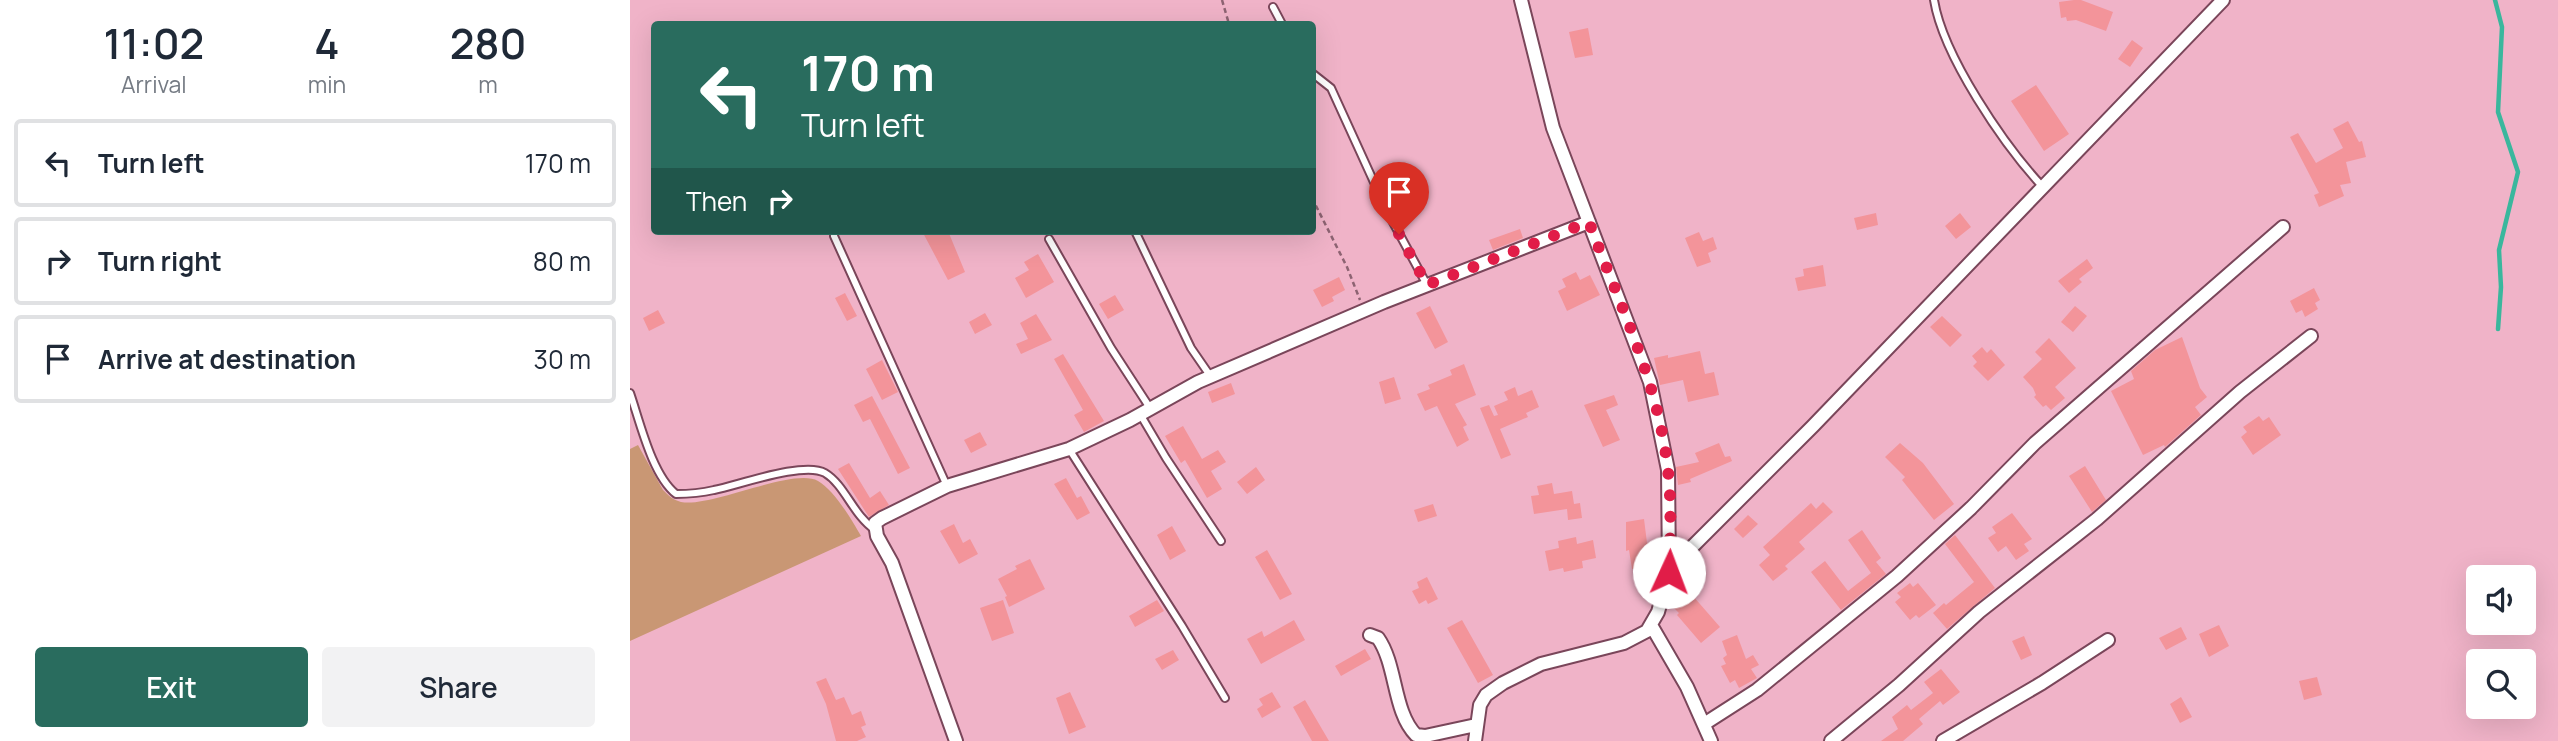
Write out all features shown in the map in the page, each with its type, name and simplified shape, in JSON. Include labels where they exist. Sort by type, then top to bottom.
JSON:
[{"type":"street","points":[[1475,741],[1480,705],[1486,695],[1503,683],[1553,660],[1634,639],[1651,625],[1658,612],[1669,572],[1668,470],[1650,382],[1553,128],[1521,0]]},
{"type":"street","points":[[1669,572],[2223,0]]},
{"type":"street","points":[[956,741],[892,563],[875,530],[875,523],[881,518],[947,486],[1069,449],[1211,377],[1427,285],[1589,222]]},
{"type":"street","points":[[1704,724],[1757,690],[1886,585],[1971,508],[2035,443],[2283,227]]},
{"type":"street","points":[[1831,741],[1899,685],[1979,612],[2097,519],[2240,392],[2311,336]]},
{"type":"street","points":[[1651,625],[1687,687],[1711,741]]},
{"type":"street","points":[[1370,635],[1378,638],[1385,649],[1406,722],[1416,734],[1425,736],[1476,725]]},
{"type":"street","points":[[1942,741],[2042,683],[2108,640]]},
{"type":"lane","points":[[1934,0],[1942,33],[1972,88],[2023,165],[2042,186]]},
{"type":"lane","points":[[1273,7],[1280,21]]},
{"type":"lane","points":[[1316,77],[1331,88],[1388,213],[1427,285]]},
{"type":"lane","points":[[1137,235],[1191,348],[1211,377]]},
{"type":"lane","points":[[834,236],[947,486]]},
{"type":"lane","points":[[1049,239],[1145,411],[1166,458],[1221,541]]},
{"type":"lane","points":[[630,393],[653,458],[670,489],[676,494],[713,491],[802,470],[822,471],[836,483],[857,513],[875,530]]},
{"type":"lane","points":[[1069,449],[1225,698]]},
{"type":"path","points":[[1222,0],[1228,21]]},
{"type":"path","points":[[1316,206],[1355,286],[1364,311]]},
{"type":"shaded area","points":[[638,445],[663,490],[678,501],[712,499],[772,483],[806,478],[818,481],[830,491],[861,536],[630,641],[630,449]]},
{"type":"building","points":[[2074,0],[2113,12],[2106,31],[2076,20],[2067,21],[2066,17],[2061,18],[2059,2]]},
{"type":"building","points":[[1588,28],[1593,55],[1575,58],[1569,32]]},
{"type":"building","points":[[2132,40],[2143,48],[2130,67],[2118,59]]},
{"type":"building","points":[[2036,85],[2069,134],[2044,151],[2011,101]]},
{"type":"building","points":[[2348,121],[2359,142],[2362,141],[2366,157],[2346,162],[2351,183],[2340,185],[2344,196],[2319,207],[2314,195],[2319,193],[2290,137],[2298,133],[2316,163],[2343,148],[2333,129]]},
{"type":"building","points":[[1876,213],[1878,225],[1857,230],[1854,218]]},
{"type":"building","points":[[1960,213],[1971,227],[1956,239],[1945,226]]},
{"type":"building","points":[[1520,229],[1523,238],[1493,250],[1489,240]]},
{"type":"building","points":[[1699,232],[1703,241],[1713,237],[1717,249],[1708,253],[1711,262],[1697,267],[1685,238]]},
{"type":"building","points":[[924,235],[950,235],[965,272],[948,280]]},
{"type":"building","points":[[1038,254],[1054,282],[1026,298],[1015,278],[1029,270],[1024,262]]},
{"type":"building","points":[[2087,259],[2093,268],[2079,279],[2082,282],[2069,293],[2058,281]]},
{"type":"building","points":[[1823,265],[1826,286],[1798,291],[1795,278],[1804,276],[1803,269]]},
{"type":"building","points":[[1576,272],[1580,280],[1590,275],[1600,295],[1567,311],[1558,291],[1566,287],[1562,279]]},
{"type":"building","points":[[1339,277],[1345,290],[1332,297],[1334,301],[1322,307],[1313,290]]},
{"type":"building","points":[[2314,288],[2320,300],[2315,303],[2318,309],[2305,317],[2302,310],[2296,313],[2290,301]]},
{"type":"building","points":[[845,293],[857,316],[847,321],[835,298]]},
{"type":"building","points":[[1115,295],[1124,310],[1108,319],[1099,304]]},
{"type":"building","points":[[1430,306],[1448,342],[1435,349],[1416,313]]},
{"type":"building","points":[[2075,306],[2087,316],[2073,332],[2061,322]]},
{"type":"building","points":[[658,310],[665,323],[649,331],[643,318]]},
{"type":"building","points":[[985,313],[992,325],[975,334],[969,322]]},
{"type":"building","points":[[1036,314],[1052,340],[1021,354],[1016,344],[1028,339],[1020,323]]},
{"type":"building","points":[[1942,316],[1962,335],[1950,347],[1930,327]]},
{"type":"building","points":[[2182,337],[2200,388],[2207,397],[2195,407],[2201,415],[2165,447],[2164,445],[2143,455],[2111,391],[2134,379],[2131,371],[2155,350]]},
{"type":"building","points":[[2049,338],[2076,368],[2055,387],[2065,398],[2051,410],[2046,405],[2043,407],[2034,397],[2036,395],[2033,388],[2023,377],[2042,359],[2035,352]]},
{"type":"building","points":[[1982,347],[1987,353],[1991,349],[2005,365],[1988,381],[1973,366],[1977,362],[1972,356]]},
{"type":"building","points":[[1700,351],[1705,374],[1714,372],[1719,395],[1688,402],[1683,380],[1660,385],[1654,358],[1668,355],[1668,358]]},
{"type":"building","points":[[1063,354],[1104,421],[1084,432],[1074,415],[1083,410],[1054,359]]},
{"type":"building","points":[[882,360],[898,392],[882,400],[866,369]]},
{"type":"building","points":[[1464,364],[1476,395],[1455,404],[1467,425],[1463,427],[1469,440],[1457,447],[1437,406],[1425,411],[1417,394],[1430,389],[1428,385],[1452,375],[1450,370]]},
{"type":"building","points":[[1394,377],[1401,399],[1385,404],[1379,382]]},
{"type":"building","points":[[1231,383],[1235,394],[1212,403],[1208,392]]},
{"type":"building","points":[[1515,387],[1518,396],[1532,390],[1539,407],[1526,413],[1528,417],[1500,429],[1511,455],[1501,459],[1480,408],[1489,405],[1494,416],[1498,415],[1494,406],[1508,400],[1504,392]]},
{"type":"building","points":[[1614,395],[1618,405],[1606,410],[1620,440],[1603,447],[1584,405]]},
{"type":"building","points":[[872,396],[910,468],[898,474],[870,419],[863,422],[854,405]]},
{"type":"building","points":[[2259,416],[2263,421],[2269,417],[2281,435],[2253,455],[2241,437],[2247,432],[2243,427]]},
{"type":"building","points":[[1183,426],[1202,459],[1218,450],[1226,462],[1211,471],[1222,489],[1207,498],[1185,460],[1181,463],[1165,436]]},
{"type":"building","points":[[980,432],[987,445],[971,453],[964,440]]},
{"type":"building","points":[[1719,443],[1725,457],[1730,456],[1732,461],[1690,479],[1691,482],[1678,485],[1676,467],[1699,462],[1695,453]]},
{"type":"building","points":[[1900,443],[1923,463],[1954,504],[1934,520],[1902,480],[1905,477],[1885,457]]},
{"type":"building","points":[[849,463],[870,498],[880,491],[889,505],[869,517],[838,469]]},
{"type":"building","points":[[2085,466],[2106,500],[2092,512],[2069,476]]},
{"type":"building","points":[[1256,467],[1265,480],[1247,494],[1237,482]]},
{"type":"building","points":[[1066,478],[1077,498],[1081,496],[1090,513],[1077,520],[1054,484]]},
{"type":"building","points":[[1552,483],[1554,494],[1572,491],[1574,504],[1580,503],[1582,518],[1568,520],[1567,509],[1534,514],[1531,496],[1539,495],[1537,486]]},
{"type":"building","points":[[1823,502],[1833,512],[1799,542],[1805,549],[1785,566],[1788,569],[1773,581],[1759,565],[1770,555],[1763,547],[1811,503],[1816,509]]},
{"type":"building","points":[[1433,504],[1437,516],[1418,522],[1414,510]]},
{"type":"building","points":[[2012,513],[2032,539],[2024,544],[2029,551],[2016,560],[2006,546],[1998,552],[1988,538],[1996,533],[1992,527]]},
{"type":"building","points":[[1748,515],[1758,524],[1743,538],[1734,529]]},
{"type":"building","points":[[1644,519],[1647,543],[1653,542],[1655,557],[1649,558],[1650,566],[1632,569],[1629,550],[1626,551],[1626,522]]},
{"type":"building","points":[[954,524],[963,543],[970,539],[978,554],[959,564],[940,531]]},
{"type":"building","points":[[1172,526],[1186,551],[1170,560],[1157,535]]},
{"type":"building","points":[[1862,530],[1881,558],[1876,562],[1886,574],[1841,610],[1811,572],[1825,561],[1848,591],[1871,573],[1848,540]]},
{"type":"building","points":[[1955,535],[1995,588],[1947,629],[1933,613],[1974,582],[1945,544]]},
{"type":"building","points":[[1576,537],[1577,544],[1593,540],[1596,558],[1582,561],[1583,568],[1564,572],[1563,568],[1549,571],[1545,551],[1559,548],[1558,541]]},
{"type":"building","points":[[1267,550],[1292,594],[1280,600],[1255,557]]},
{"type":"building","points":[[1030,559],[1045,589],[1009,607],[1005,597],[1007,596],[998,579]]},
{"type":"building","points":[[1427,577],[1438,599],[1428,604],[1426,600],[1419,604],[1412,591],[1419,588],[1417,582]]},
{"type":"building","points":[[1910,583],[1913,587],[1918,583],[1936,605],[1919,618],[1916,615],[1910,620],[1895,602],[1901,597],[1897,593]]},
{"type":"building","points":[[1686,588],[1720,627],[1701,643],[1673,607],[1679,602],[1675,598]]},
{"type":"building","points":[[1003,600],[1014,633],[992,641],[980,608]]},
{"type":"building","points":[[1157,600],[1164,611],[1135,627],[1129,616]]},
{"type":"building","points":[[1294,620],[1305,640],[1261,664],[1247,639],[1262,631],[1264,637]]},
{"type":"building","points":[[1462,620],[1493,675],[1478,683],[1447,628]]},
{"type":"building","points":[[2219,625],[2229,646],[2209,657],[2199,634]]},
{"type":"building","points":[[2181,627],[2187,639],[2166,650],[2159,638]]},
{"type":"building","points":[[1737,635],[1746,659],[1753,655],[1759,665],[1751,669],[1757,678],[1739,688],[1735,680],[1730,683],[1721,666],[1726,664],[1723,658],[1727,655],[1722,641]]},
{"type":"building","points":[[2024,636],[2032,655],[2021,660],[2012,641]]},
{"type":"building","points":[[1365,649],[1371,659],[1341,676],[1335,666]]},
{"type":"building","points":[[1173,650],[1179,660],[1162,670],[1155,659]]},
{"type":"building","points":[[1941,669],[1960,692],[1943,705],[1940,701],[1919,719],[1923,724],[1903,741],[1881,741],[1898,729],[1892,717],[1907,705],[1911,710],[1933,693],[1924,682]]},
{"type":"building","points":[[2317,677],[2322,695],[2304,700],[2299,681]]},
{"type":"building","points":[[826,678],[836,700],[844,697],[852,715],[861,711],[866,725],[861,727],[866,737],[857,741],[836,741],[826,704],[816,682]]},
{"type":"building","points":[[1070,692],[1086,727],[1069,734],[1056,698]]},
{"type":"building","points":[[1272,692],[1281,707],[1262,718],[1257,709],[1263,705],[1259,699]]},
{"type":"building","points":[[2181,697],[2192,717],[2180,723],[2170,704]]},
{"type":"building","points":[[1305,700],[1329,741],[1312,741],[1293,707]]},
{"type":"waterway","points":[[2495,0],[2502,27],[2498,112],[2518,172],[2499,250],[2501,287],[2498,329]]},
{"type":"route","points":[[1399,234],[1413,264],[1427,285],[1589,222],[1650,382],[1668,470],[1669,572]]}]
